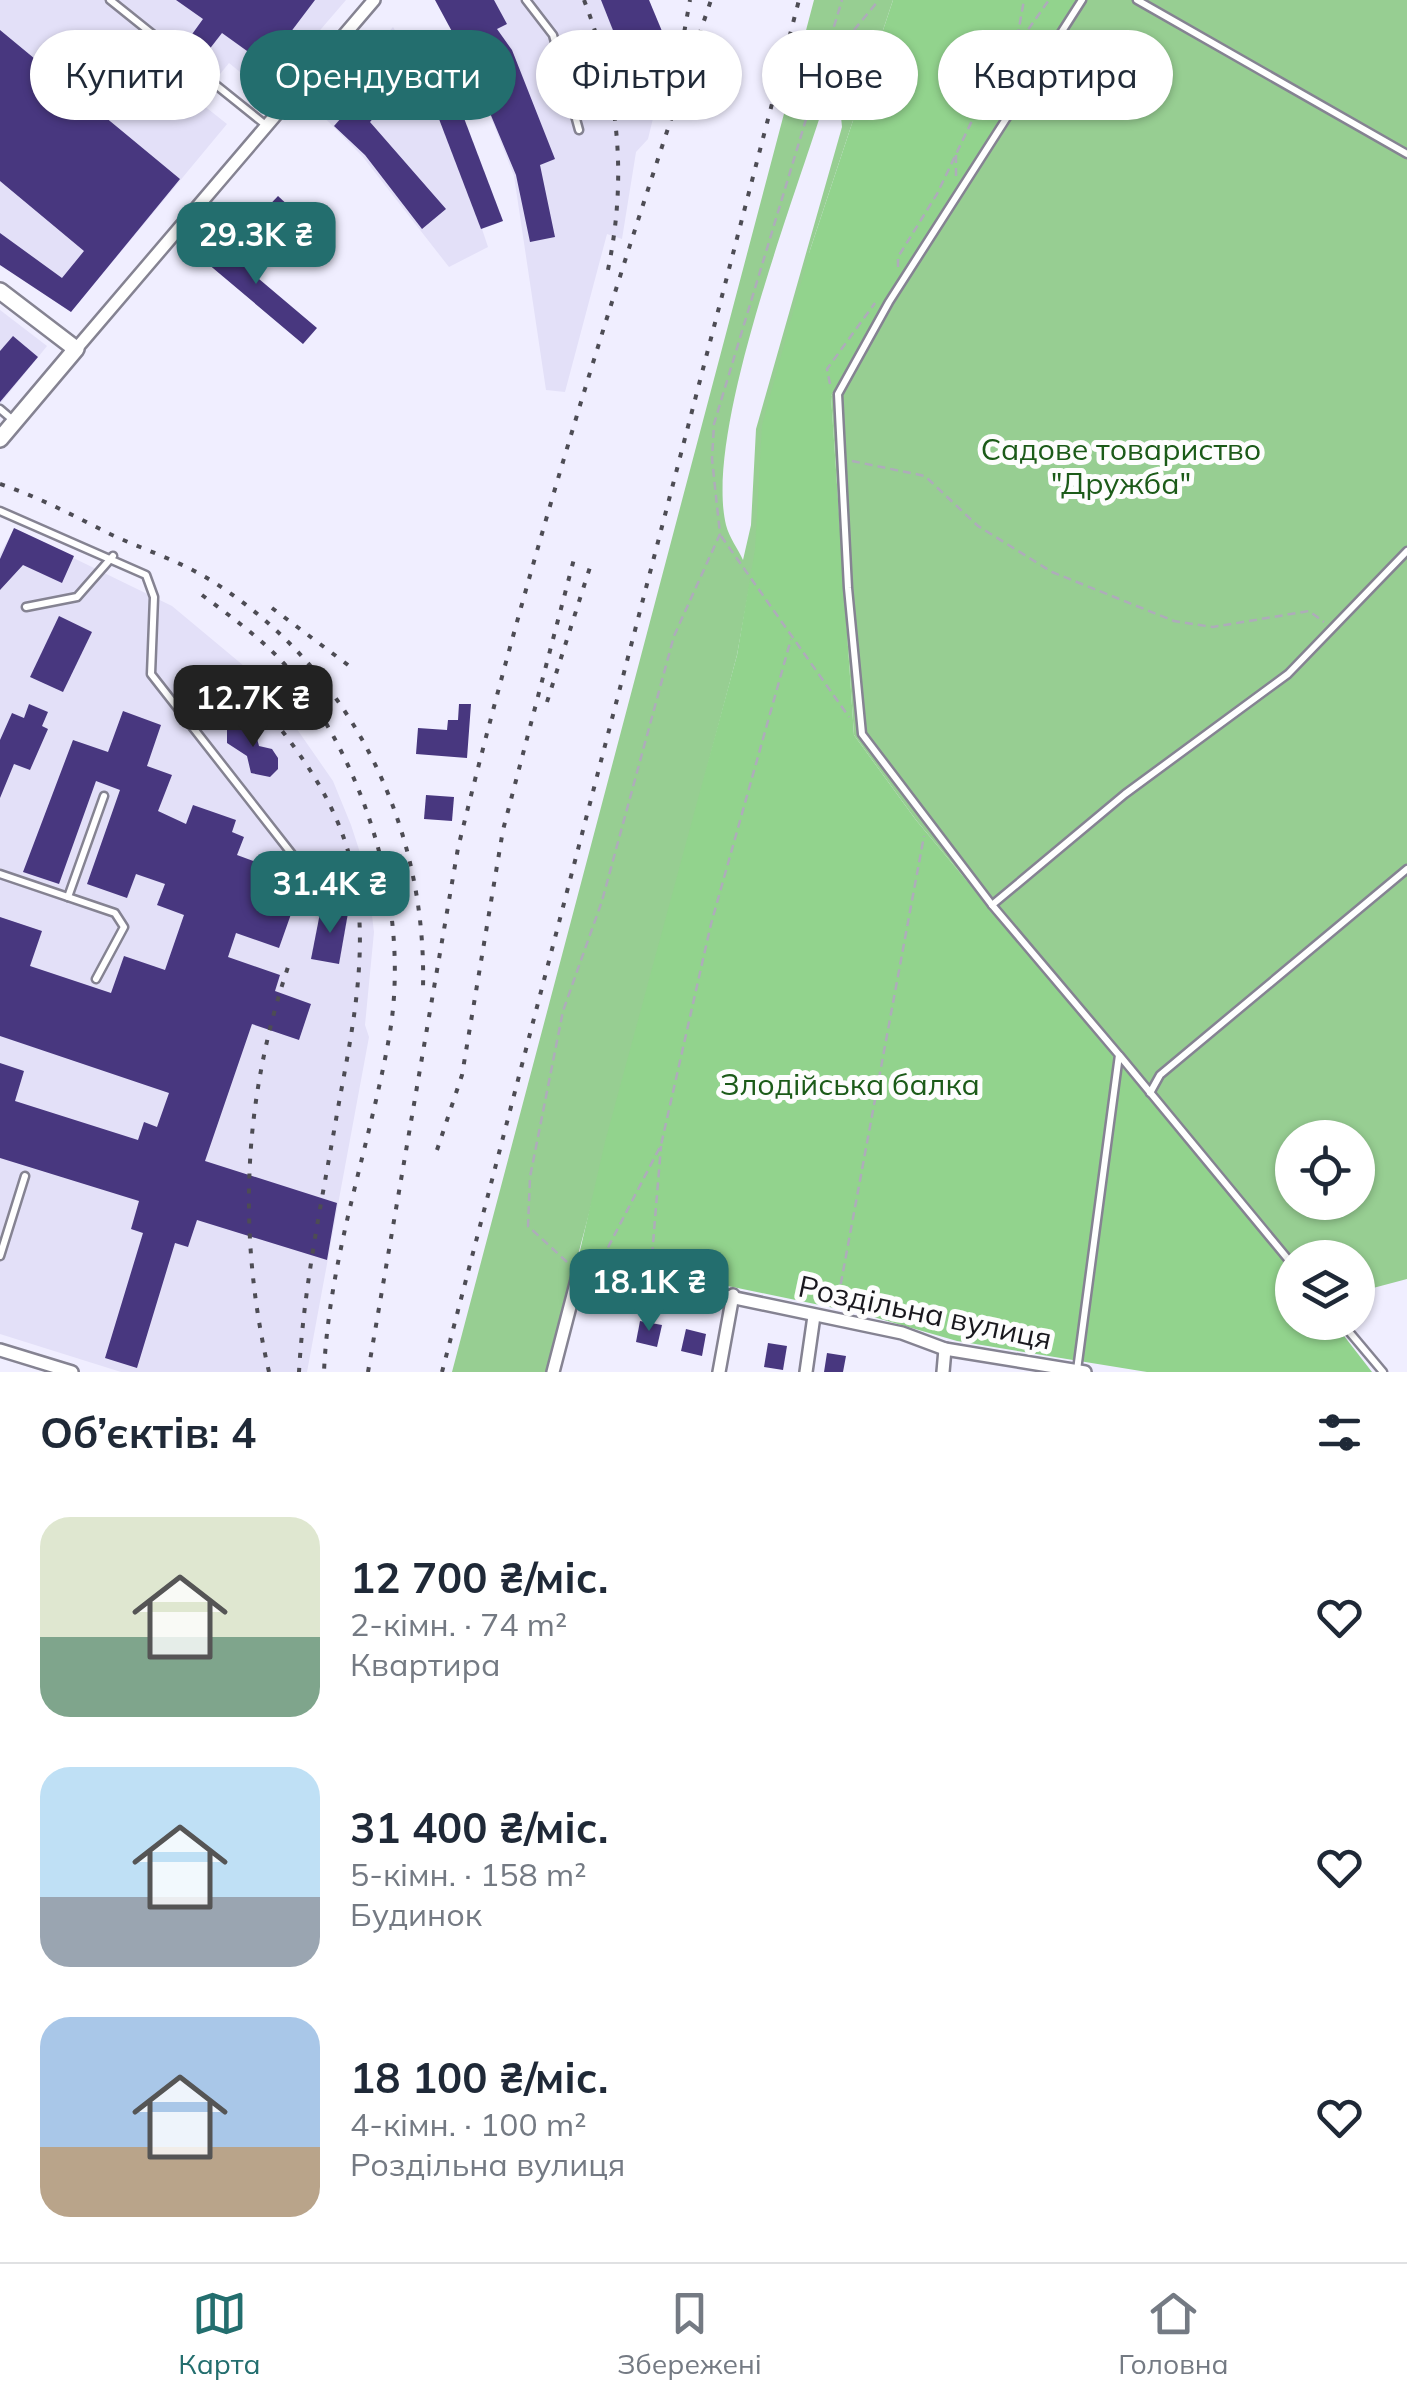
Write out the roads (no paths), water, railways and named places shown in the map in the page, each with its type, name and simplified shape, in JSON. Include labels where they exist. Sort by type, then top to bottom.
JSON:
[{"type":"street","points":[[0,440],[374,0]]},
{"type":"street","points":[[0,291],[76,349]]},
{"type":"street","name":"Роздільна вулиця","points":[[552,1372],[579,1272],[596,1269],[902,1333],[946,1350],[1080,1371]]},
{"type":"street","points":[[719,1372],[734,1295]]},
{"type":"street","points":[[806,1372],[814,1316]]},
{"type":"street","points":[[0,1350],[72,1372]]},
{"type":"street","points":[[943,1372],[946,1350]]},
{"type":"lane","points":[[110,0],[268,127]]},
{"type":"lane","points":[[526,0],[553,34],[579,130]]},
{"type":"lane","points":[[1082,0],[956,197],[838,394],[862,734],[992,906],[1275,1243]]},
{"type":"lane","points":[[1138,0],[1407,154]]},
{"type":"lane","points":[[0,409],[15,422]]},
{"type":"lane","points":[[0,510],[113,556],[146,575],[154,597],[152,674],[312,881]]},
{"type":"lane","points":[[992,906],[1124,794],[1288,674],[1407,552]]},
{"type":"lane","points":[[26,607],[78,598],[113,556]]},
{"type":"lane","points":[[68,897],[104,796]]},
{"type":"lane","points":[[1150,1092],[1160,1075],[1407,868]]},
{"type":"lane","points":[[0,874],[115,913],[124,927],[96,980]]},
{"type":"lane","points":[[1080,1371],[1119,1055]]},
{"type":"lane","points":[[0,1256],[25,1176]]},
{"type":"lane","points":[[1356,1340],[1382,1372]]},
{"type":"railway","points":[[584,0],[606,69],[617,138],[617,207],[606,279]]},
{"type":"railway","points":[[685,30],[690,0]]},
{"type":"railway","points":[[368,1372],[458,848],[575,421],[711,0]]},
{"type":"railway","points":[[442,1372],[799,0]]},
{"type":"railway","points":[[0,484],[207,578],[257,614],[301,656],[339,702],[370,754],[394,809],[411,867],[421,927],[423,988]]},
{"type":"railway","points":[[437,1150],[462,1075],[503,830],[574,559]]},
{"type":"railway","points":[[547,702],[591,564]]},
{"type":"railway","points":[[202,595],[273,652],[320,713],[363,800],[388,894],[394,943],[389,1038],[341,1245],[324,1372]]},
{"type":"railway","points":[[272,608],[356,671]]},
{"type":"railway","points":[[235,673],[290,741],[335,816],[348,852],[360,924],[356,998],[310,1273],[299,1372]]},
{"type":"railway","points":[[269,1372],[252,1269],[250,1166],[262,1065],[289,964]]},
{"type":"park label","name":"Садове товариство \"Дружба\"","points":[[1121,467]]},
{"type":"park label","name":"Злодійська балка","points":[[850,1085]]}]
